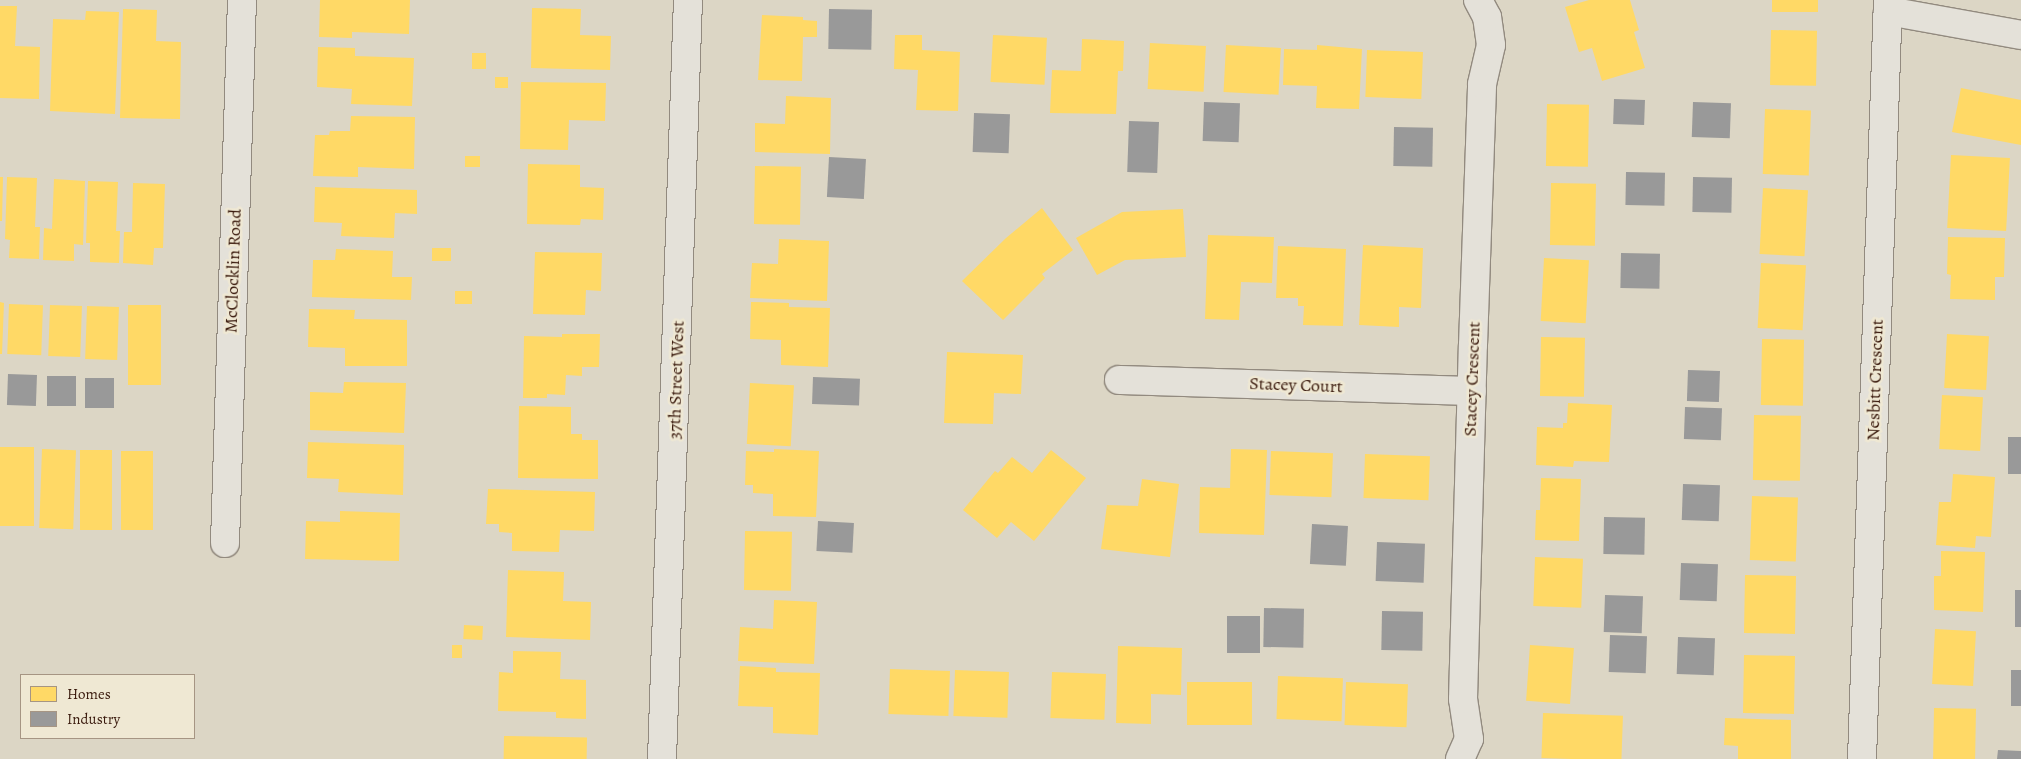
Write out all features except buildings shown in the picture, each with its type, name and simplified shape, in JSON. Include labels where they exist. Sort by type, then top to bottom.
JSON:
[{"type":"street","name":"McClocklin Road","points":[[225,543],[242,0]]},
{"type":"street","name":"37th Street West","points":[[662,759],[688,0]]},
{"type":"street","name":"Stacey Crescent","points":[[1460,759],[1469,739],[1463,699],[1472,390],[1482,84],[1491,44],[1487,17],[1478,0]]},
{"type":"street","points":[[1888,6],[2021,35]]},
{"type":"street","name":"Nesbitt Crescent","points":[[1862,759],[1888,6]]},
{"type":"street","name":"Stacey Court","points":[[1119,380],[1472,390]]}]
